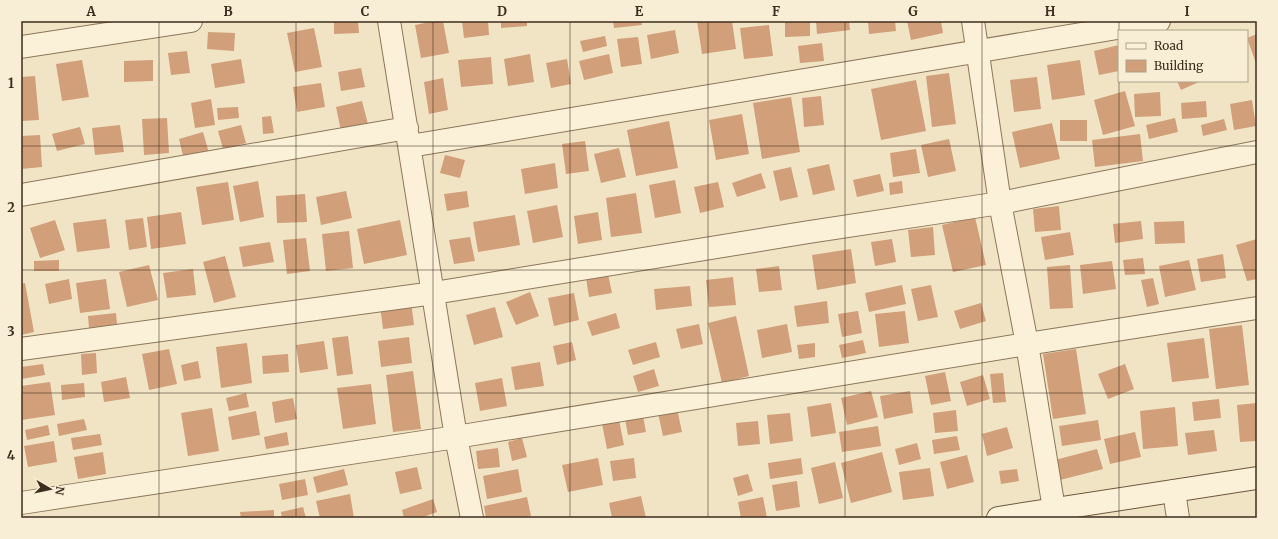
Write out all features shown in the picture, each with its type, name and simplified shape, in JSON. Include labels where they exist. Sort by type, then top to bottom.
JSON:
[{"type":"street","points":[[21,47],[191,21]]},
{"type":"street","points":[[389,21],[456,437],[472,518]]},
{"type":"street","points":[[973,21],[1000,203],[1027,344],[1054,509]]},
{"type":"street","points":[[21,194],[978,51],[1159,21]]},
{"type":"street","points":[[21,349],[434,293],[801,233],[1000,203],[1257,152]]},
{"type":"street","points":[[21,503],[456,437],[1257,308]]},
{"type":"street","points":[[998,518],[1257,478]]},
{"type":"street","points":[[1174,491],[1178,518]]},
{"type":"building","points":[[334,21],[358,21],[359,33],[334,34]]},
{"type":"building","points":[[443,21],[449,53],[421,58],[415,25]]},
{"type":"building","points":[[462,21],[488,21],[489,35],[464,38]]},
{"type":"building","points":[[501,21],[527,21],[527,26],[501,28]]},
{"type":"building","points":[[613,21],[641,21],[642,25],[614,28]]},
{"type":"building","points":[[697,21],[732,21],[736,49],[702,54]]},
{"type":"building","points":[[785,21],[810,21],[810,36],[785,37]]},
{"type":"building","points":[[816,21],[849,21],[850,30],[817,34]]},
{"type":"building","points":[[868,21],[895,21],[896,31],[869,34]]},
{"type":"building","points":[[907,21],[941,21],[943,33],[911,40]]},
{"type":"building","points":[[769,25],[773,56],[744,59],[740,28]]},
{"type":"building","points":[[314,28],[322,67],[295,72],[287,33]]},
{"type":"building","points":[[675,30],[679,53],[651,59],[647,35]]},
{"type":"building","points":[[208,32],[235,33],[234,51],[207,49]]},
{"type":"building","points":[[1257,34],[1257,66],[1248,41],[1248,38]]},
{"type":"building","points":[[605,36],[607,46],[583,52],[580,41]]},
{"type":"building","points":[[638,37],[642,64],[621,67],[617,39]]},
{"type":"building","points":[[822,43],[824,61],[800,63],[798,46]]},
{"type":"building","points":[[1118,45],[1118,71],[1099,75],[1094,51]]},
{"type":"building","points":[[187,51],[190,73],[171,75],[168,53]]},
{"type":"building","points":[[530,54],[534,82],[508,86],[504,59]]},
{"type":"building","points":[[609,54],[613,73],[584,80],[579,61]]},
{"type":"building","points":[[491,57],[493,84],[461,87],[458,60]]},
{"type":"building","points":[[241,59],[245,83],[215,88],[211,64]]},
{"type":"building","points":[[567,59],[571,84],[551,88],[546,63]]},
{"type":"building","points":[[82,60],[89,97],[62,101],[56,64]]},
{"type":"building","points":[[153,60],[153,81],[124,82],[124,61]]},
{"type":"building","points":[[1080,60],[1085,95],[1052,100],[1047,65]]},
{"type":"building","points":[[361,68],[365,87],[341,91],[338,72]]},
{"type":"building","points":[[949,73],[956,124],[932,127],[926,76]]},
{"type":"building","points":[[35,76],[39,120],[21,121],[21,77]]},
{"type":"building","points":[[1037,77],[1041,109],[1014,112],[1010,80]]},
{"type":"building","points":[[443,78],[448,110],[429,114],[424,82]]},
{"type":"building","points":[[916,80],[926,131],[881,140],[871,89]]},
{"type":"building","points":[[1177,82],[1199,82],[1181,90]]},
{"type":"building","points":[[321,83],[325,107],[297,112],[293,87]]},
{"type":"building","points":[[1125,91],[1135,126],[1103,135],[1094,100]]},
{"type":"building","points":[[1160,92],[1161,116],[1135,117],[1134,94]]},
{"type":"building","points":[[821,96],[824,125],[804,127],[802,98]]},
{"type":"building","points":[[791,97],[800,152],[762,159],[753,103]]},
{"type":"building","points":[[211,99],[215,125],[195,128],[191,103]]},
{"type":"building","points":[[1252,100],[1256,126],[1234,130],[1230,104]]},
{"type":"building","points":[[362,101],[368,124],[341,131],[336,107]]},
{"type":"building","points":[[1206,101],[1207,117],[1182,119],[1181,103]]},
{"type":"building","points":[[238,107],[239,118],[218,120],[217,108]]},
{"type":"building","points":[[742,114],[749,154],[716,160],[709,120]]},
{"type":"building","points":[[271,116],[274,133],[263,134],[262,117]]},
{"type":"building","points":[[167,118],[169,153],[144,155],[142,119]]},
{"type":"building","points":[[1175,118],[1178,132],[1149,139],[1146,125]]},
{"type":"building","points":[[1224,119],[1227,130],[1203,136],[1201,125]]},
{"type":"building","points":[[1060,120],[1087,120],[1087,141],[1060,141]]},
{"type":"building","points":[[669,121],[678,168],[636,176],[627,130]]},
{"type":"building","points":[[1052,123],[1060,159],[1020,168],[1012,132]]},
{"type":"building","points":[[120,125],[124,152],[95,155],[92,128]]},
{"type":"building","points":[[241,125],[246,143],[223,149],[218,131]]},
{"type":"building","points":[[80,127],[85,144],[57,151],[52,134]]},
{"type":"building","points":[[203,132],[209,153],[184,160],[179,139]]},
{"type":"building","points":[[1140,134],[1143,161],[1095,167],[1092,140]]},
{"type":"building","points":[[40,135],[42,167],[21,169],[21,136]]},
{"type":"building","points":[[949,139],[956,171],[928,177],[921,145]]},
{"type":"building","points":[[585,141],[589,171],[566,174],[562,144]]},
{"type":"building","points":[[619,148],[626,177],[601,183],[594,154]]},
{"type":"building","points":[[916,149],[920,173],[893,177],[890,153]]},
{"type":"building","points":[[445,155],[465,160],[460,178],[440,173]]},
{"type":"building","points":[[555,163],[558,188],[525,194],[521,169]]},
{"type":"building","points":[[829,164],[835,190],[813,195],[807,169]]},
{"type":"building","points":[[791,167],[798,197],[780,201],[773,171]]},
{"type":"building","points":[[761,173],[766,188],[737,197],[732,183]]},
{"type":"building","points":[[880,174],[884,191],[857,197],[853,180]]},
{"type":"building","points":[[675,180],[681,213],[655,218],[649,185]]},
{"type":"building","points":[[258,181],[264,217],[240,222],[233,186]]},
{"type":"building","points":[[902,181],[903,193],[890,195],[889,183]]},
{"type":"building","points":[[228,182],[234,220],[202,225],[196,187]]},
{"type":"building","points":[[718,182],[724,207],[700,213],[694,187]]},
{"type":"building","points":[[346,191],[352,218],[321,225],[316,197]]},
{"type":"building","points":[[467,191],[469,207],[447,211],[444,194]]},
{"type":"building","points":[[636,193],[642,233],[611,237],[606,198]]},
{"type":"building","points":[[305,194],[307,222],[277,223],[276,196]]},
{"type":"building","points":[[557,205],[563,237],[533,243],[527,211]]},
{"type":"building","points":[[1059,206],[1061,230],[1035,232],[1033,209]]},
{"type":"building","points":[[181,212],[186,244],[151,249],[147,217]]},
{"type":"building","points":[[598,212],[602,240],[578,244],[574,216]]},
{"type":"building","points":[[515,215],[520,245],[478,252],[473,222]]},
{"type":"building","points":[[975,217],[986,265],[953,272],[942,225]]},
{"type":"building","points":[[143,218],[147,247],[129,250],[125,220]]},
{"type":"building","points":[[106,219],[110,248],[77,252],[73,223]]},
{"type":"building","points":[[55,220],[65,250],[40,258],[30,228]]},
{"type":"building","points":[[400,220],[407,255],[364,264],[357,229]]},
{"type":"building","points":[[1141,221],[1143,239],[1115,243],[1113,224]]},
{"type":"building","points":[[1184,221],[1185,243],[1155,244],[1154,222]]},
{"type":"building","points":[[933,227],[935,255],[911,257],[908,230]]},
{"type":"building","points":[[349,231],[353,268],[326,271],[322,234]]},
{"type":"building","points":[[1070,232],[1074,255],[1045,260],[1041,237]]},
{"type":"building","points":[[470,237],[475,261],[454,264],[449,240]]},
{"type":"building","points":[[306,238],[310,271],[287,274],[283,240]]},
{"type":"building","points":[[892,239],[896,262],[875,266],[871,242]]},
{"type":"building","points":[[1257,239],[1257,279],[1247,281],[1236,245]]},
{"type":"building","points":[[270,242],[274,262],[243,267],[239,247]]},
{"type":"building","points":[[851,249],[856,283],[817,290],[812,255]]},
{"type":"building","points":[[1223,254],[1226,278],[1201,282],[1197,259]]},
{"type":"building","points":[[225,256],[236,297],[214,303],[203,262]]},
{"type":"building","points":[[1143,258],[1145,274],[1125,275],[1123,260]]},
{"type":"building","points":[[59,260],[59,271],[34,271],[34,261]]},
{"type":"building","points":[[1189,260],[1196,290],[1165,297],[1159,266]]},
{"type":"building","points":[[1112,261],[1116,289],[1083,294],[1080,265]]},
{"type":"building","points":[[149,265],[158,300],[127,307],[119,272]]},
{"type":"building","points":[[1070,265],[1073,308],[1050,309],[1047,267]]},
{"type":"building","points":[[779,266],[782,290],[759,292],[756,269]]},
{"type":"building","points":[[193,269],[196,295],[167,298],[163,273]]},
{"type":"building","points":[[608,274],[612,293],[589,297],[586,278]]},
{"type":"building","points":[[733,277],[736,305],[709,307],[706,280]]},
{"type":"building","points":[[1153,278],[1159,304],[1147,307],[1141,280]]},
{"type":"building","points":[[69,279],[72,299],[49,304],[45,284]]},
{"type":"building","points":[[106,279],[110,309],[80,313],[76,283]]},
{"type":"building","points":[[25,283],[34,332],[21,335],[21,284]]},
{"type":"building","points":[[902,285],[906,304],[869,312],[865,293]]},
{"type":"building","points":[[931,285],[938,317],[918,321],[911,289]]},
{"type":"building","points":[[690,286],[692,306],[656,310],[654,289]]},
{"type":"building","points":[[530,292],[539,316],[516,325],[506,302]]},
{"type":"building","points":[[574,293],[579,320],[554,326],[548,298]]},
{"type":"building","points":[[411,301],[414,325],[383,329],[380,305]]},
{"type":"building","points":[[827,301],[829,323],[797,327],[794,306]]},
{"type":"building","points":[[981,303],[986,321],[960,329],[954,311]]},
{"type":"building","points":[[495,307],[503,337],[474,345],[466,315]]},
{"type":"building","points":[[858,311],[862,333],[842,337],[838,314]]},
{"type":"building","points":[[905,311],[909,343],[879,347],[875,314]]},
{"type":"building","points":[[116,313],[117,324],[89,328],[88,316]]},
{"type":"building","points":[[616,313],[620,328],[592,336],[587,322]]},
{"type":"building","points":[[736,316],[749,376],[722,383],[708,323]]},
{"type":"building","points":[[699,324],[703,344],[681,349],[676,329]]},
{"type":"building","points":[[787,324],[792,352],[762,358],[757,330]]},
{"type":"building","points":[[1242,325],[1249,385],[1216,389],[1209,329]]},
{"type":"building","points":[[348,336],[353,374],[337,376],[332,338]]},
{"type":"building","points":[[409,337],[412,363],[381,367],[378,341]]},
{"type":"building","points":[[1204,338],[1209,378],[1172,382],[1167,343]]},
{"type":"building","points":[[863,340],[866,353],[842,358],[839,345]]},
{"type":"building","points":[[324,341],[328,369],[300,373],[296,345]]},
{"type":"building","points":[[572,342],[576,360],[557,365],[553,346]]},
{"type":"building","points":[[656,342],[660,357],[633,365],[628,350]]},
{"type":"building","points":[[247,343],[252,383],[221,388],[216,347]]},
{"type":"building","points":[[815,343],[815,357],[799,359],[797,345]]},
{"type":"building","points":[[169,349],[177,384],[149,390],[142,354]]},
{"type":"building","points":[[1076,349],[1086,414],[1053,419],[1043,354]]},
{"type":"building","points":[[96,353],[97,373],[82,375],[81,354]]},
{"type":"building","points":[[288,354],[289,372],[263,374],[262,356]]},
{"type":"building","points":[[198,361],[201,378],[184,381],[181,365]]},
{"type":"building","points":[[540,362],[544,386],[515,390],[511,367]]},
{"type":"building","points":[[43,364],[45,375],[21,379],[21,367]]},
{"type":"building","points":[[1125,364],[1134,389],[1108,399],[1098,374]]},
{"type":"building","points":[[654,369],[659,386],[638,392],[633,376]]},
{"type":"building","points":[[413,371],[421,429],[393,432],[386,375]]},
{"type":"building","points":[[945,372],[951,401],[931,405],[925,376]]},
{"type":"building","points":[[1003,373],[1006,402],[993,403],[990,374]]},
{"type":"building","points":[[983,375],[990,399],[967,406],[960,382]]},
{"type":"building","points":[[126,377],[130,398],[104,402],[101,382]]},
{"type":"building","points":[[502,378],[507,406],[480,411],[475,383]]},
{"type":"building","points":[[50,382],[55,415],[21,420],[21,386]]},
{"type":"building","points":[[84,383],[85,397],[62,400],[61,385]]},
{"type":"building","points":[[371,384],[376,424],[343,429],[337,388]]},
{"type":"building","points":[[871,391],[878,417],[847,425],[841,398]]},
{"type":"building","points":[[910,391],[913,413],[884,419],[880,396]]},
{"type":"building","points":[[246,393],[249,407],[229,411],[226,398]]},
{"type":"building","points":[[293,398],[297,419],[275,423],[272,402]]},
{"type":"building","points":[[1219,399],[1221,418],[1194,421],[1192,402]]},
{"type":"building","points":[[831,403],[836,433],[811,437],[807,407]]},
{"type":"building","points":[[1257,403],[1257,441],[1240,442],[1237,405]]},
{"type":"building","points":[[1175,407],[1178,446],[1143,449],[1140,411]]},
{"type":"building","points":[[212,408],[219,451],[188,456],[181,413]]},
{"type":"building","points":[[677,409],[682,432],[663,436],[658,413]]},
{"type":"building","points":[[956,410],[958,431],[935,433],[933,413]]},
{"type":"building","points":[[256,411],[260,435],[232,440],[228,417]]},
{"type":"building","points":[[790,413],[793,441],[770,444],[767,415]]},
{"type":"building","points":[[643,416],[646,432],[628,435],[625,419]]},
{"type":"building","points":[[84,419],[87,430],[59,436],[57,424]]},
{"type":"building","points":[[619,420],[624,445],[607,449],[602,424]]},
{"type":"building","points":[[1098,420],[1101,440],[1062,446],[1059,426]]},
{"type":"building","points":[[758,421],[760,444],[738,446],[736,423]]},
{"type":"building","points":[[48,425],[50,435],[27,440],[25,430]]},
{"type":"building","points":[[878,426],[881,446],[842,452],[839,432]]},
{"type":"building","points":[[1007,427],[1013,448],[987,456],[982,434]]},
{"type":"building","points":[[1214,430],[1217,451],[1188,455],[1185,433]]},
{"type":"building","points":[[287,432],[289,445],[266,449],[264,437]]},
{"type":"building","points":[[1135,432],[1141,457],[1110,464],[1104,439]]},
{"type":"building","points":[[100,434],[102,445],[73,450],[71,438]]},
{"type":"building","points":[[957,436],[960,450],[934,454],[932,440]]},
{"type":"building","points":[[522,438],[527,457],[512,461],[508,442]]},
{"type":"building","points":[[54,441],[57,462],[28,467],[24,446]]},
{"type":"building","points":[[917,443],[921,459],[899,465],[895,449]]},
{"type":"building","points":[[498,448],[500,467],[478,469],[476,451]]},
{"type":"building","points":[[1097,449],[1103,469],[1060,480],[1055,460]]},
{"type":"building","points":[[103,452],[106,474],[78,479],[74,457]]},
{"type":"building","points":[[882,452],[892,492],[851,503],[841,463]]},
{"type":"building","points":[[967,455],[974,482],[947,489],[940,462]]},
{"type":"building","points":[[598,458],[603,485],[568,492],[562,465]]},
{"type":"building","points":[[634,458],[636,478],[613,481],[610,461]]},
{"type":"building","points":[[801,458],[803,474],[770,479],[768,463]]},
{"type":"building","points":[[835,462],[843,498],[819,504],[811,468]]},
{"type":"building","points":[[417,467],[422,489],[400,494],[395,472]]},
{"type":"building","points":[[930,468],[934,496],[903,500],[899,472]]},
{"type":"building","points":[[344,469],[348,485],[317,493],[313,477]]},
{"type":"building","points":[[518,469],[522,492],[487,499],[483,476]]},
{"type":"building","points":[[1017,469],[1019,481],[1001,484],[999,471]]},
{"type":"building","points":[[748,474],[753,491],[738,496],[733,478]]},
{"type":"building","points":[[305,479],[308,495],[282,500],[279,484]]},
{"type":"building","points":[[797,481],[800,507],[776,511],[772,485]]},
{"type":"building","points":[[350,494],[354,518],[320,518],[316,501]]},
{"type":"building","points":[[641,496],[646,518],[612,518],[609,503]]},
{"type":"building","points":[[527,497],[531,516],[521,518],[486,518],[484,506]]},
{"type":"building","points":[[763,497],[767,518],[741,518],[738,502]]},
{"type":"building","points":[[433,499],[437,512],[421,518],[404,518],[402,510]]},
{"type":"building","points":[[303,507],[306,518],[282,518],[281,512]]},
{"type":"building","points":[[274,510],[274,518],[241,518],[240,512]]}]
